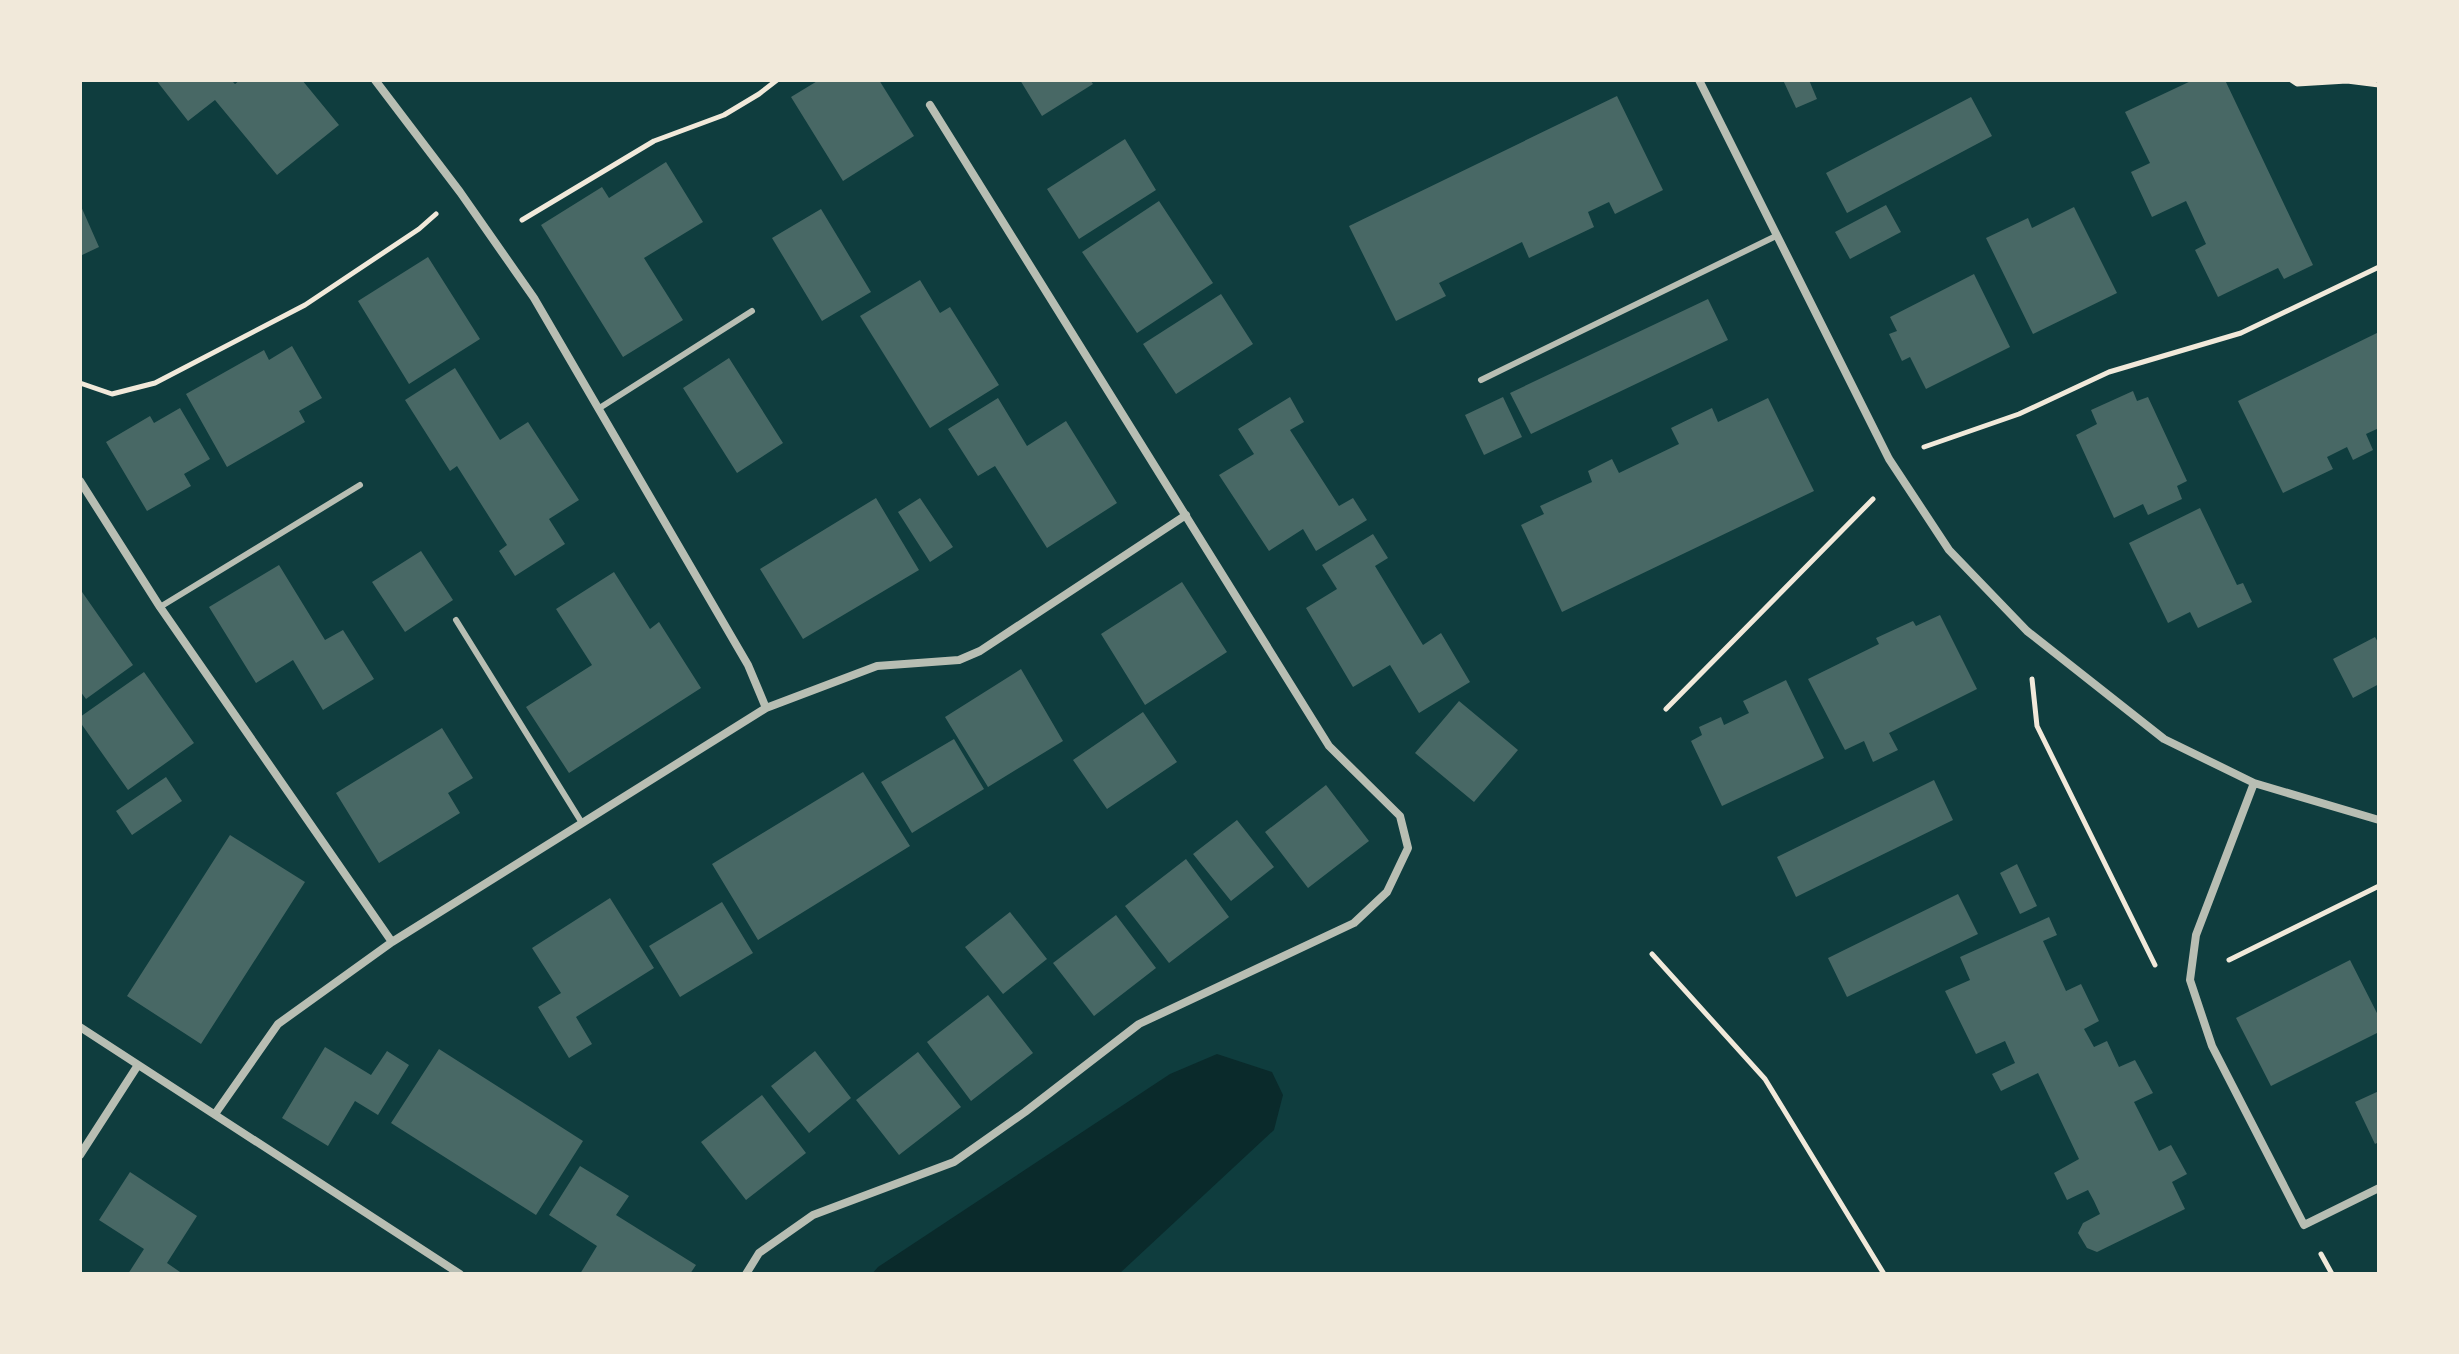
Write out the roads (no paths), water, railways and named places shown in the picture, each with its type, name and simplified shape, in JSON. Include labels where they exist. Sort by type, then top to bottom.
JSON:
[{"type":"street","points":[[375,80],[460,192],[534,298],[748,665],[766,708]]},
{"type":"street","points":[[1699,80],[1889,459],[1949,550],[2027,631],[2164,739],[2254,783],[2379,820]]},
{"type":"street","points":[[746,1274],[759,1253],[813,1215],[954,1162],[1139,1024],[1354,923],[1387,892],[1408,848],[1400,816],[1329,746],[930,105]]},
{"type":"street","points":[[80,481],[160,607],[392,942]]},
{"type":"street","points":[[215,1114],[278,1024],[392,942],[766,708],[877,666],[959,660],[980,651],[1186,515]]},
{"type":"street","points":[[2254,783],[2196,935],[2190,980],[2212,1046],[2304,1225],[2379,1188]]},
{"type":"street","points":[[80,1027],[460,1274]]},
{"type":"street","points":[[80,1155],[138,1065]]},
{"type":"lane","points":[[1481,380],[1776,236]]},
{"type":"lane","points":[[598,409],[752,311]]},
{"type":"lane","points":[[160,607],[360,485]]},
{"type":"lane","points":[[456,620],[582,823]]},
{"type":"water","points":[[1217,1054],[1272,1072],[1283,1095],[1274,1130],[1119,1274],[872,1274],[878,1267],[1170,1074]]}]
